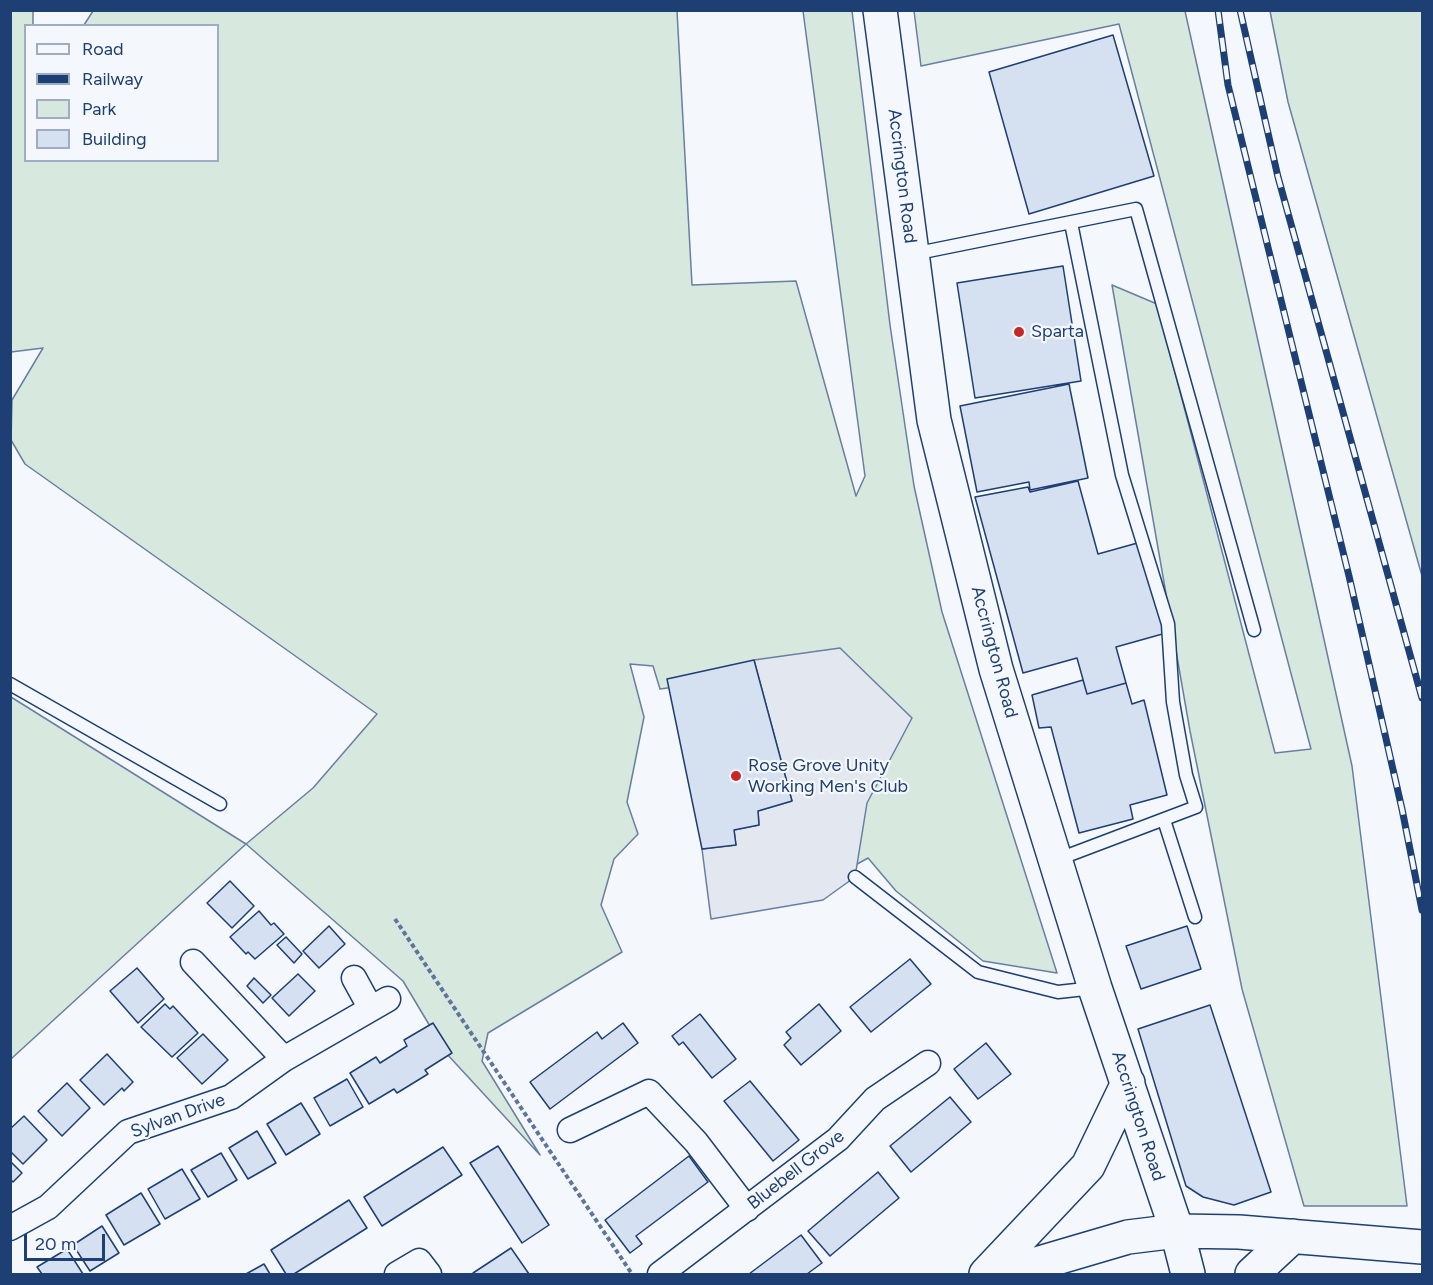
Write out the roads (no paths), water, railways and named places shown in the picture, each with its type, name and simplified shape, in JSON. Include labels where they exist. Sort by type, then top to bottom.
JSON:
[{"type":"main road","name":"Accrington Road","points":[[880,10],[937,432],[996,669],[1095,988],[1177,1231],[1188,1275]]},
{"type":"main road","points":[[986,1275],[1088,1166],[1128,1083]]},
{"type":"main road","points":[[1002,1275],[1128,1237],[1177,1231],[1299,1237],[1422,1247]]},
{"type":"main road","points":[[1252,1275],[1299,1237]]},
{"type":"street","points":[[193,962],[284,1059]]},
{"type":"street","name":"Sylvan Drive","points":[[10,1228],[48,1207],[128,1132],[231,1097],[284,1059],[380,1004],[354,978]]},
{"type":"street","name":"Bluebell Grove","points":[[660,1275],[838,1140],[875,1098],[928,1063]]},
{"type":"street","points":[[570,1130],[649,1092],[696,1142],[747,1209]]},
{"type":"street","points":[[397,1275],[419,1260],[429,1275]]},
{"type":"lane","points":[[912,254],[1136,209],[1254,630]]},
{"type":"lane","points":[[1056,860],[1196,807],[1186,775],[1173,702],[1168,624],[1122,475],[1071,223]]},
{"type":"lane","points":[[10,684],[220,804]]},
{"type":"lane","points":[[1164,820],[1195,918]]},
{"type":"lane","points":[[855,877],[978,972],[1058,992],[1095,988]]},
{"type":"railway","points":[[1218,10],[1228,85],[1349,576],[1402,809],[1422,910]]},
{"type":"railway","points":[[1240,10],[1278,177],[1422,698]]},
{"type":"place","name":"Sparta","points":[[1019,332]]},
{"type":"place","name":"Rose Grove Unity Working Men's Club","points":[[736,776]]}]
